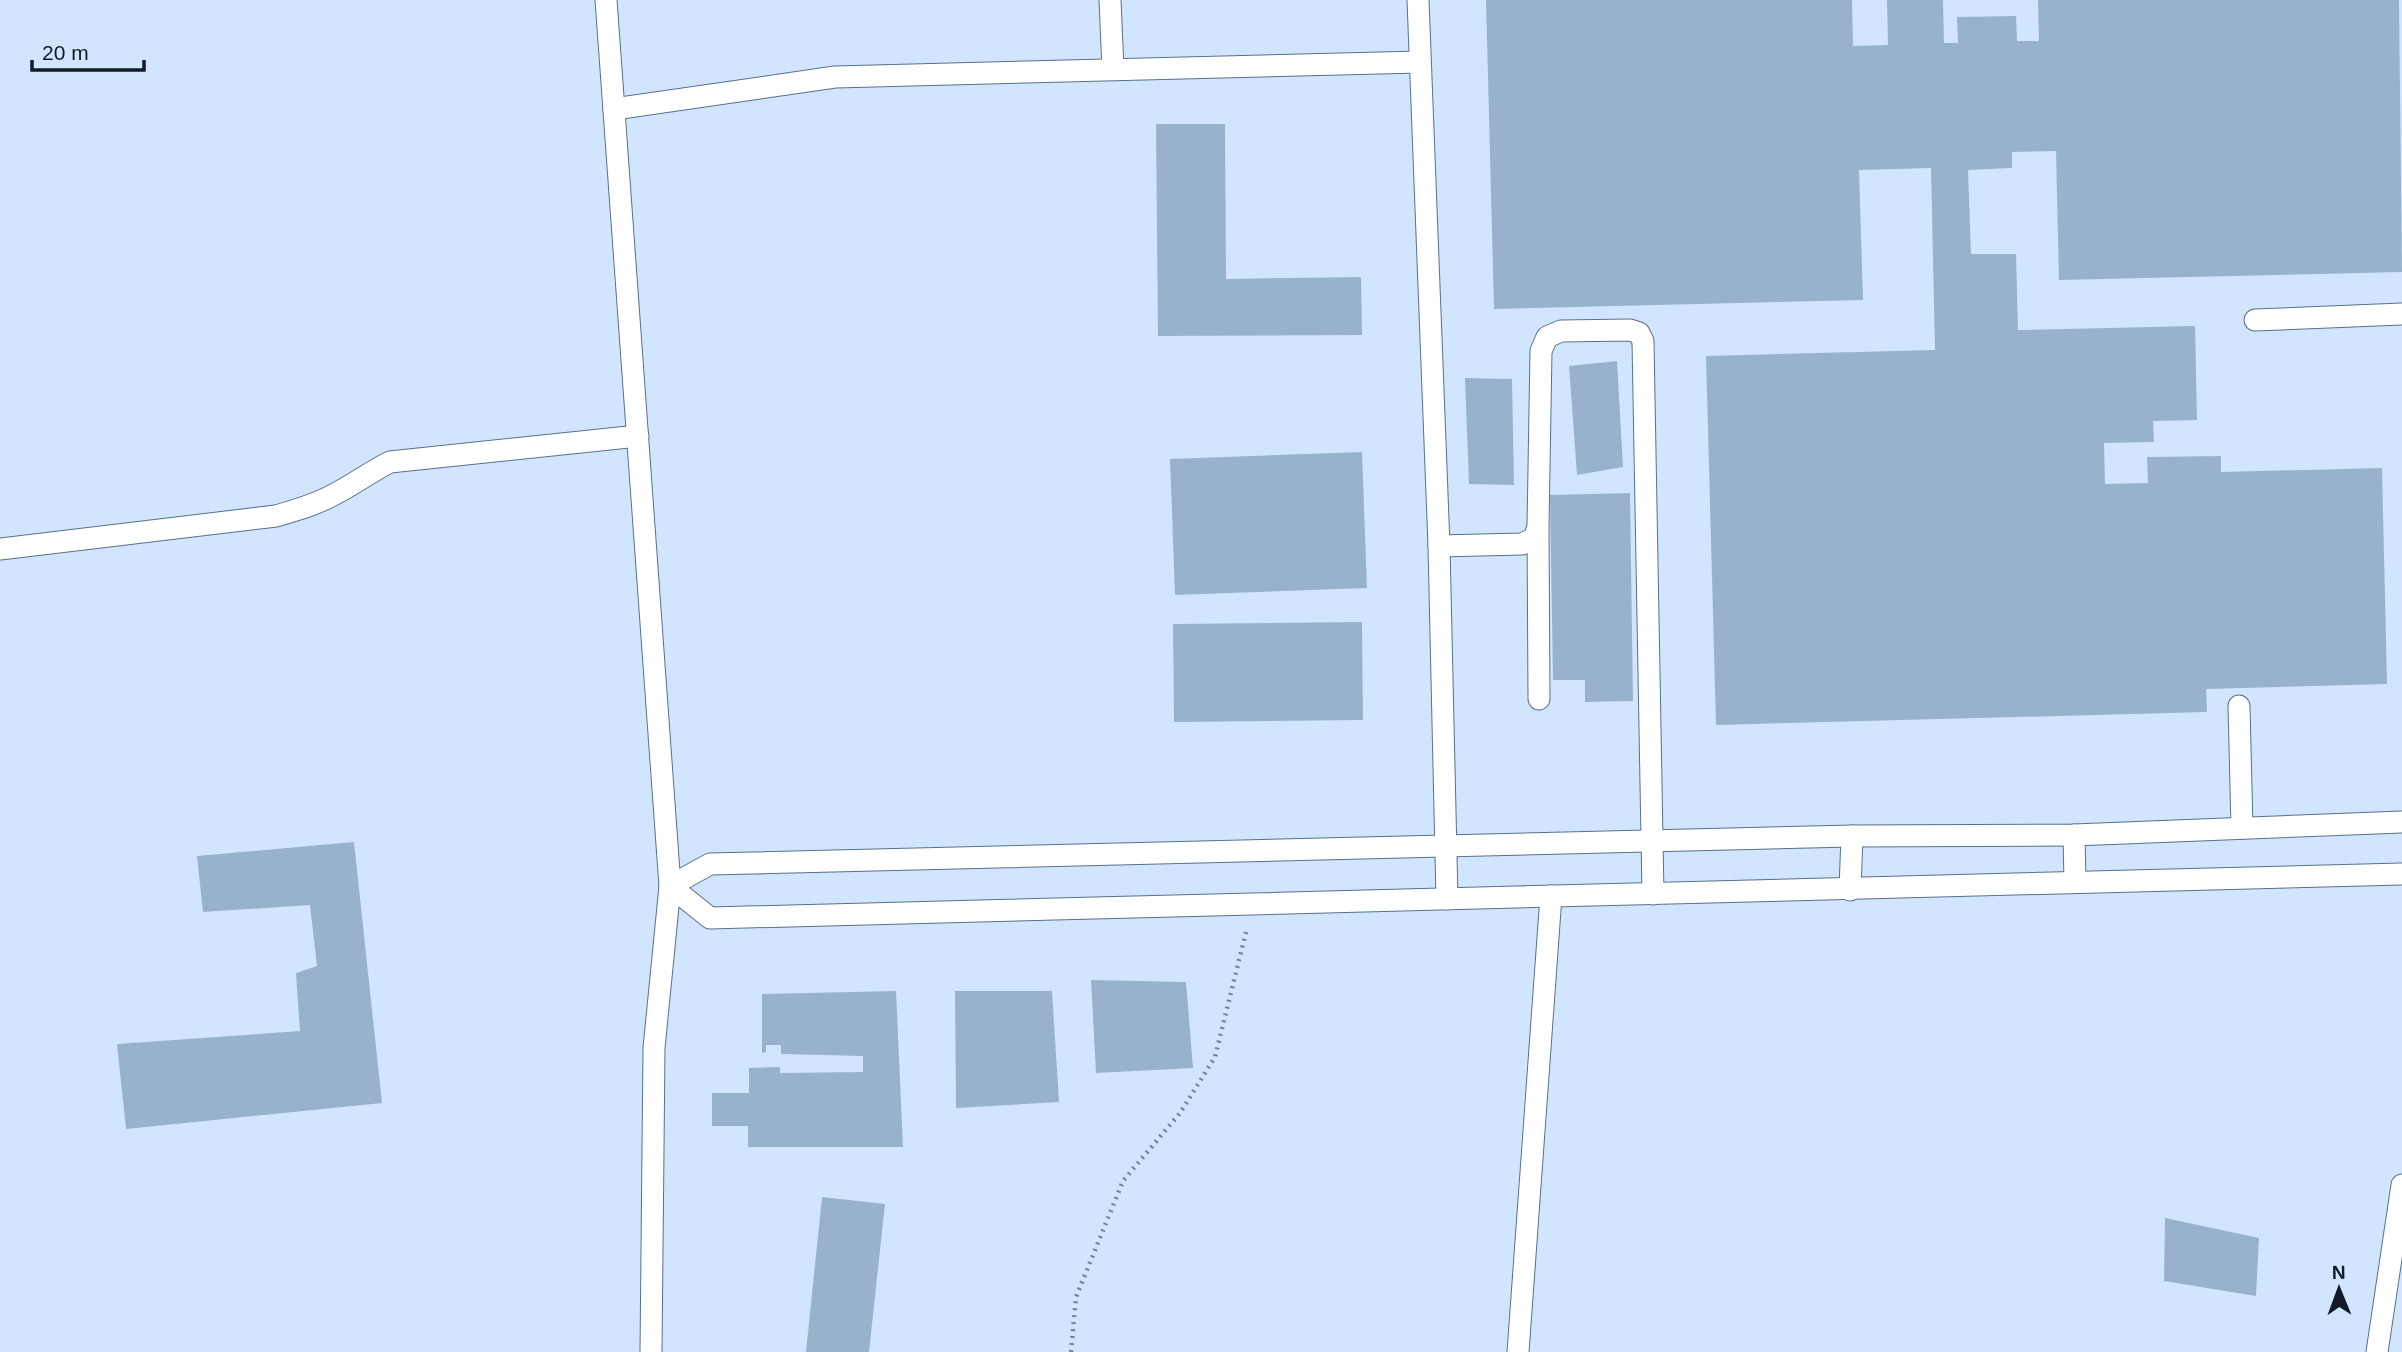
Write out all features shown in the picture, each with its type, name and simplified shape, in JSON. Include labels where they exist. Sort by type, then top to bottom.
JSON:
[{"type":"lane","points":[[606,0],[670,886],[654,1048],[651,1352]]},
{"type":"lane","points":[[1110,0],[1113,69]]},
{"type":"lane","points":[[1418,0],[1439,546],[1447,899]]},
{"type":"lane","points":[[614,109],[835,77],[1420,62]]},
{"type":"lane","points":[[2255,320],[2402,314]]},
{"type":"lane","points":[[1539,699],[1538,527],[1543,344],[1547,337],[1562,331],[1630,330],[1639,333],[1643,341],[1653,894]]},
{"type":"lane","points":[[0,549],[276,516],[318,502],[390,462],[638,436]]},
{"type":"lane","points":[[1439,546],[1522,544],[1534,538],[1538,527]]},
{"type":"lane","points":[[2239,706],[2242,828]]},
{"type":"lane","points":[[670,886],[710,864],[1652,840],[2074,835],[2402,822]]},
{"type":"lane","points":[[2074,835],[2075,882]]},
{"type":"lane","points":[[1850,890],[1852,836]]},
{"type":"lane","points":[[670,886],[710,918],[2402,874]]},
{"type":"lane","points":[[1518,1352],[1550,896]]},
{"type":"lane","points":[[2377,1352],[2402,1185]]},
{"type":"path","points":[[1071,1352],[1076,1297],[1122,1181],[1180,1113],[1215,1057],[1252,904]]},
{"type":"building","points":[[1486,0],[1852,0],[1853,46],[1888,45],[1887,0],[1943,0],[1944,43],[1958,43],[1957,17],[2016,16],[2017,41],[2039,41],[2038,0],[2399,0],[2402,272],[2059,280],[2056,151],[2012,152],[2012,168],[1968,170],[1971,254],[2016,254],[2018,330],[2195,326],[2197,420],[2153,421],[2154,442],[2104,443],[2105,484],[2148,483],[2147,457],[2221,456],[2221,472],[2382,468],[2387,684],[2206,689],[2207,712],[1716,725],[1706,356],[1935,350],[1931,168],[1859,170],[1863,300],[1494,309]]},
{"type":"building","points":[[1156,124],[1225,124],[1226,279],[1361,277],[1362,335],[1158,336]]},
{"type":"building","points":[[1617,361],[1623,467],[1577,475],[1569,366]]},
{"type":"building","points":[[1465,378],[1512,379],[1514,485],[1469,484]]},
{"type":"building","points":[[1362,452],[1367,588],[1175,595],[1170,459]]},
{"type":"building","points":[[1630,493],[1633,701],[1585,702],[1585,680],[1553,680],[1550,495]]},
{"type":"building","points":[[1362,622],[1363,720],[1174,722],[1173,624]]},
{"type":"building","points":[[354,842],[382,1103],[126,1129],[117,1044],[300,1031],[296,973],[317,966],[310,905],[203,912],[197,856]]},
{"type":"building","points":[[1091,980],[1186,982],[1193,1068],[1096,1073]]},
{"type":"building","points":[[896,991],[903,1147],[748,1147],[748,1126],[712,1126],[712,1093],[749,1093],[749,1068],[780,1067],[780,1073],[863,1072],[863,1056],[781,1054],[781,1045],[766,1045],[766,1052],[762,1053],[762,994]]},
{"type":"building","points":[[955,991],[1052,991],[1059,1102],[956,1108]]},
{"type":"building","points":[[822,1197],[885,1204],[869,1352],[806,1352]]},
{"type":"building","points":[[2165,1218],[2259,1238],[2256,1296],[2164,1281]]}]
